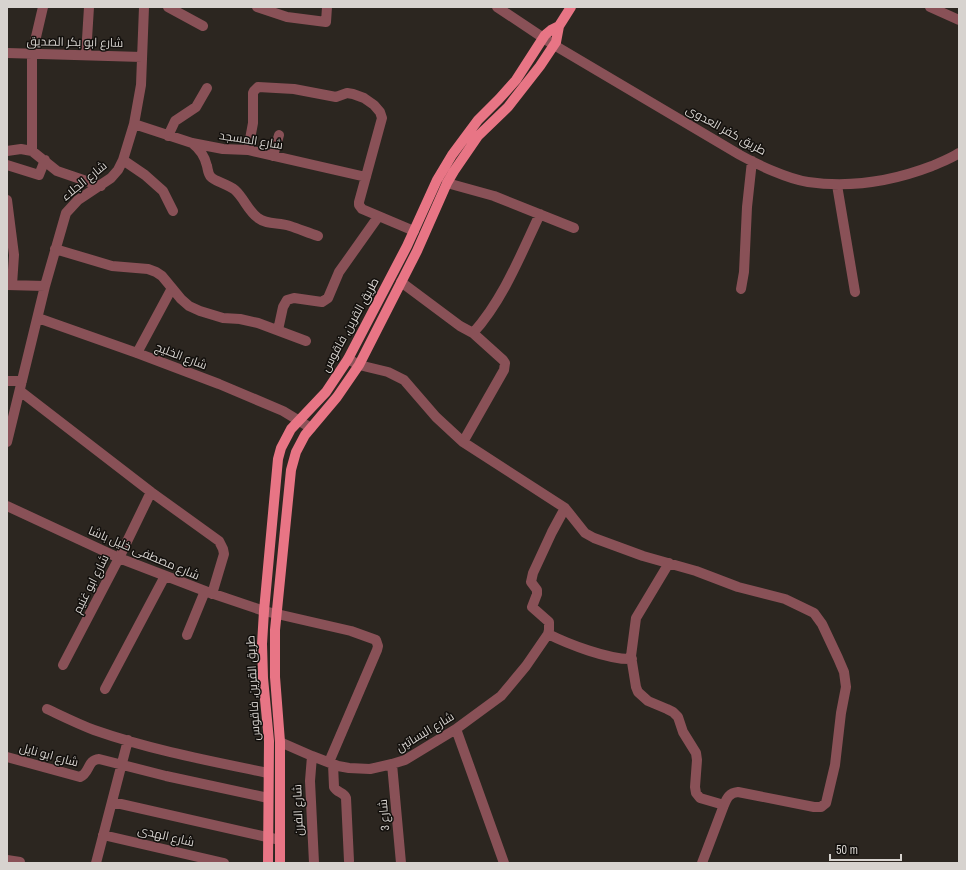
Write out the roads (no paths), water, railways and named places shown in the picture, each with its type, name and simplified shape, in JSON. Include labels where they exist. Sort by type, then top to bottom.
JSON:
[{"type":"main road","name":"طريق القرين, فاقوس","points":[[280,863],[280,742],[274,661],[276,614],[291,470],[296,452],[300,443],[336,398],[359,365],[417,251],[447,183],[469,147],[516,97],[554,45],[559,26],[571,7]]},
{"type":"main road","name":"طريق القرين, فاقوس","points":[[268,863],[269,741],[263,672],[264,611],[278,459],[285,438],[298,420],[326,392],[348,359],[414,231],[437,180],[452,155],[478,120],[500,99],[516,80],[542,38],[548,32],[559,26]]},
{"type":"main road","points":[[406,246],[417,251]]},
{"type":"main road","points":[[376,304],[387,310]]},
{"type":"street","points":[[32,151],[32,54],[43,7]]},
{"type":"street","points":[[86,55],[88,7]]},
{"type":"street","name":"شارع الجلاء","points":[[7,442],[45,286],[66,213],[78,200],[101,186],[114,174],[124,160],[134,124],[141,85],[144,7]]},
{"type":"street","points":[[168,7],[203,26]]},
{"type":"street","points":[[257,7],[294,18],[326,22],[327,7]]},
{"type":"street","name":"طريق كفر العدوى","points":[[497,7],[542,38],[752,161],[796,179],[808,182],[837,185],[896,178],[951,159],[959,153]]},
{"type":"street","points":[[930,7],[959,20]]},
{"type":"street","name":"شارع ابو بكر الصديق","points":[[7,53],[142,57]]},
{"type":"street","points":[[248,150],[253,123],[253,93],[258,87],[294,89],[336,97],[347,93],[364,98],[374,105],[380,112],[382,118],[359,205],[362,210],[414,231]]},
{"type":"street","points":[[168,136],[175,121],[196,107],[207,88]]},
{"type":"street","name":"شارع المسجد","points":[[134,124],[192,143],[223,149],[248,150],[366,177]]},
{"type":"street","points":[[273,156],[279,136]]},
{"type":"street","points":[[192,143],[203,155],[211,178],[234,189],[255,216],[260,220],[290,226],[318,236]]},
{"type":"street","points":[[7,151],[21,149],[32,151],[57,171],[101,186]]},
{"type":"street","points":[[7,165],[39,175],[45,160]]},
{"type":"street","points":[[124,160],[145,175],[163,191],[173,211]]},
{"type":"street","points":[[741,289],[744,272],[747,207],[752,161]]},
{"type":"street","points":[[447,183],[494,196],[574,228]]},
{"type":"street","points":[[837,185],[856,292]]},
{"type":"street","points":[[7,200],[14,255],[9,285],[45,286]]},
{"type":"street","points":[[473,333],[482,323],[506,284],[540,214]]},
{"type":"street","points":[[278,330],[283,307],[287,300],[294,298],[322,302],[328,298],[339,272],[378,217]]},
{"type":"street","points":[[55,249],[112,266],[148,269],[162,276],[189,306],[223,318],[249,321],[306,341]]},
{"type":"street","points":[[401,282],[460,326],[473,333],[503,360],[505,366],[490,396],[463,442]]},
{"type":"street","points":[[137,353],[172,288]]},
{"type":"street","name":"شارع الخليج","points":[[38,318],[219,384],[283,411],[311,428]]},
{"type":"street","points":[[348,359],[359,365],[388,372],[404,380],[436,417],[463,442],[565,508],[585,533],[594,538],[643,556],[669,563],[738,587],[785,599],[814,613],[822,624],[844,672],[846,687],[841,713],[835,765],[826,803],[821,807],[814,807],[738,792],[733,793],[728,797],[724,805],[702,863]]},
{"type":"street","points":[[7,381],[21,386],[151,492],[222,544],[224,554],[208,593],[187,635]]},
{"type":"street","name":"شارع ابو غنيم","points":[[63,665],[119,558],[151,492]]},
{"type":"street","name":"شارع مصطفى خليل باشا","points":[[7,506],[119,558],[208,593],[264,611],[350,631],[373,638],[378,642],[377,650],[331,763]]},
{"type":"street","points":[[565,508],[543,550],[531,578],[531,582],[537,590],[532,607],[549,622],[548,634],[561,640],[615,658],[632,659]]},
{"type":"street","points":[[669,563],[636,618],[632,659],[636,687],[638,692],[648,702],[673,712],[678,717],[683,732],[696,753],[696,793],[700,798],[724,805]]},
{"type":"street","points":[[105,689],[165,576]]},
{"type":"street","name":"شارع البساتين","points":[[280,742],[312,756],[349,768],[370,769],[405,760],[456,729],[494,703],[526,666],[548,634]]},
{"type":"street","points":[[47,709],[92,729],[128,740],[184,755],[268,773]]},
{"type":"street","points":[[456,729],[504,863]]},
{"type":"street","points":[[96,863],[128,740]]},
{"type":"street","name":"شارع الفرن","points":[[312,756],[310,781],[314,863]]},
{"type":"street","name":"شارع ابو نايل","points":[[7,757],[80,777],[86,773],[90,763],[96,759],[122,764]]},
{"type":"street","points":[[331,763],[335,789],[346,798],[349,861]]},
{"type":"street","points":[[122,764],[166,776],[268,798]]},
{"type":"street","name":"شارع 3","points":[[392,764],[401,863]]},
{"type":"street","points":[[112,802],[280,840]]},
{"type":"street","name":"شارع الهدى","points":[[103,835],[224,863]]},
{"type":"street","points":[[7,860],[20,862]]}]
